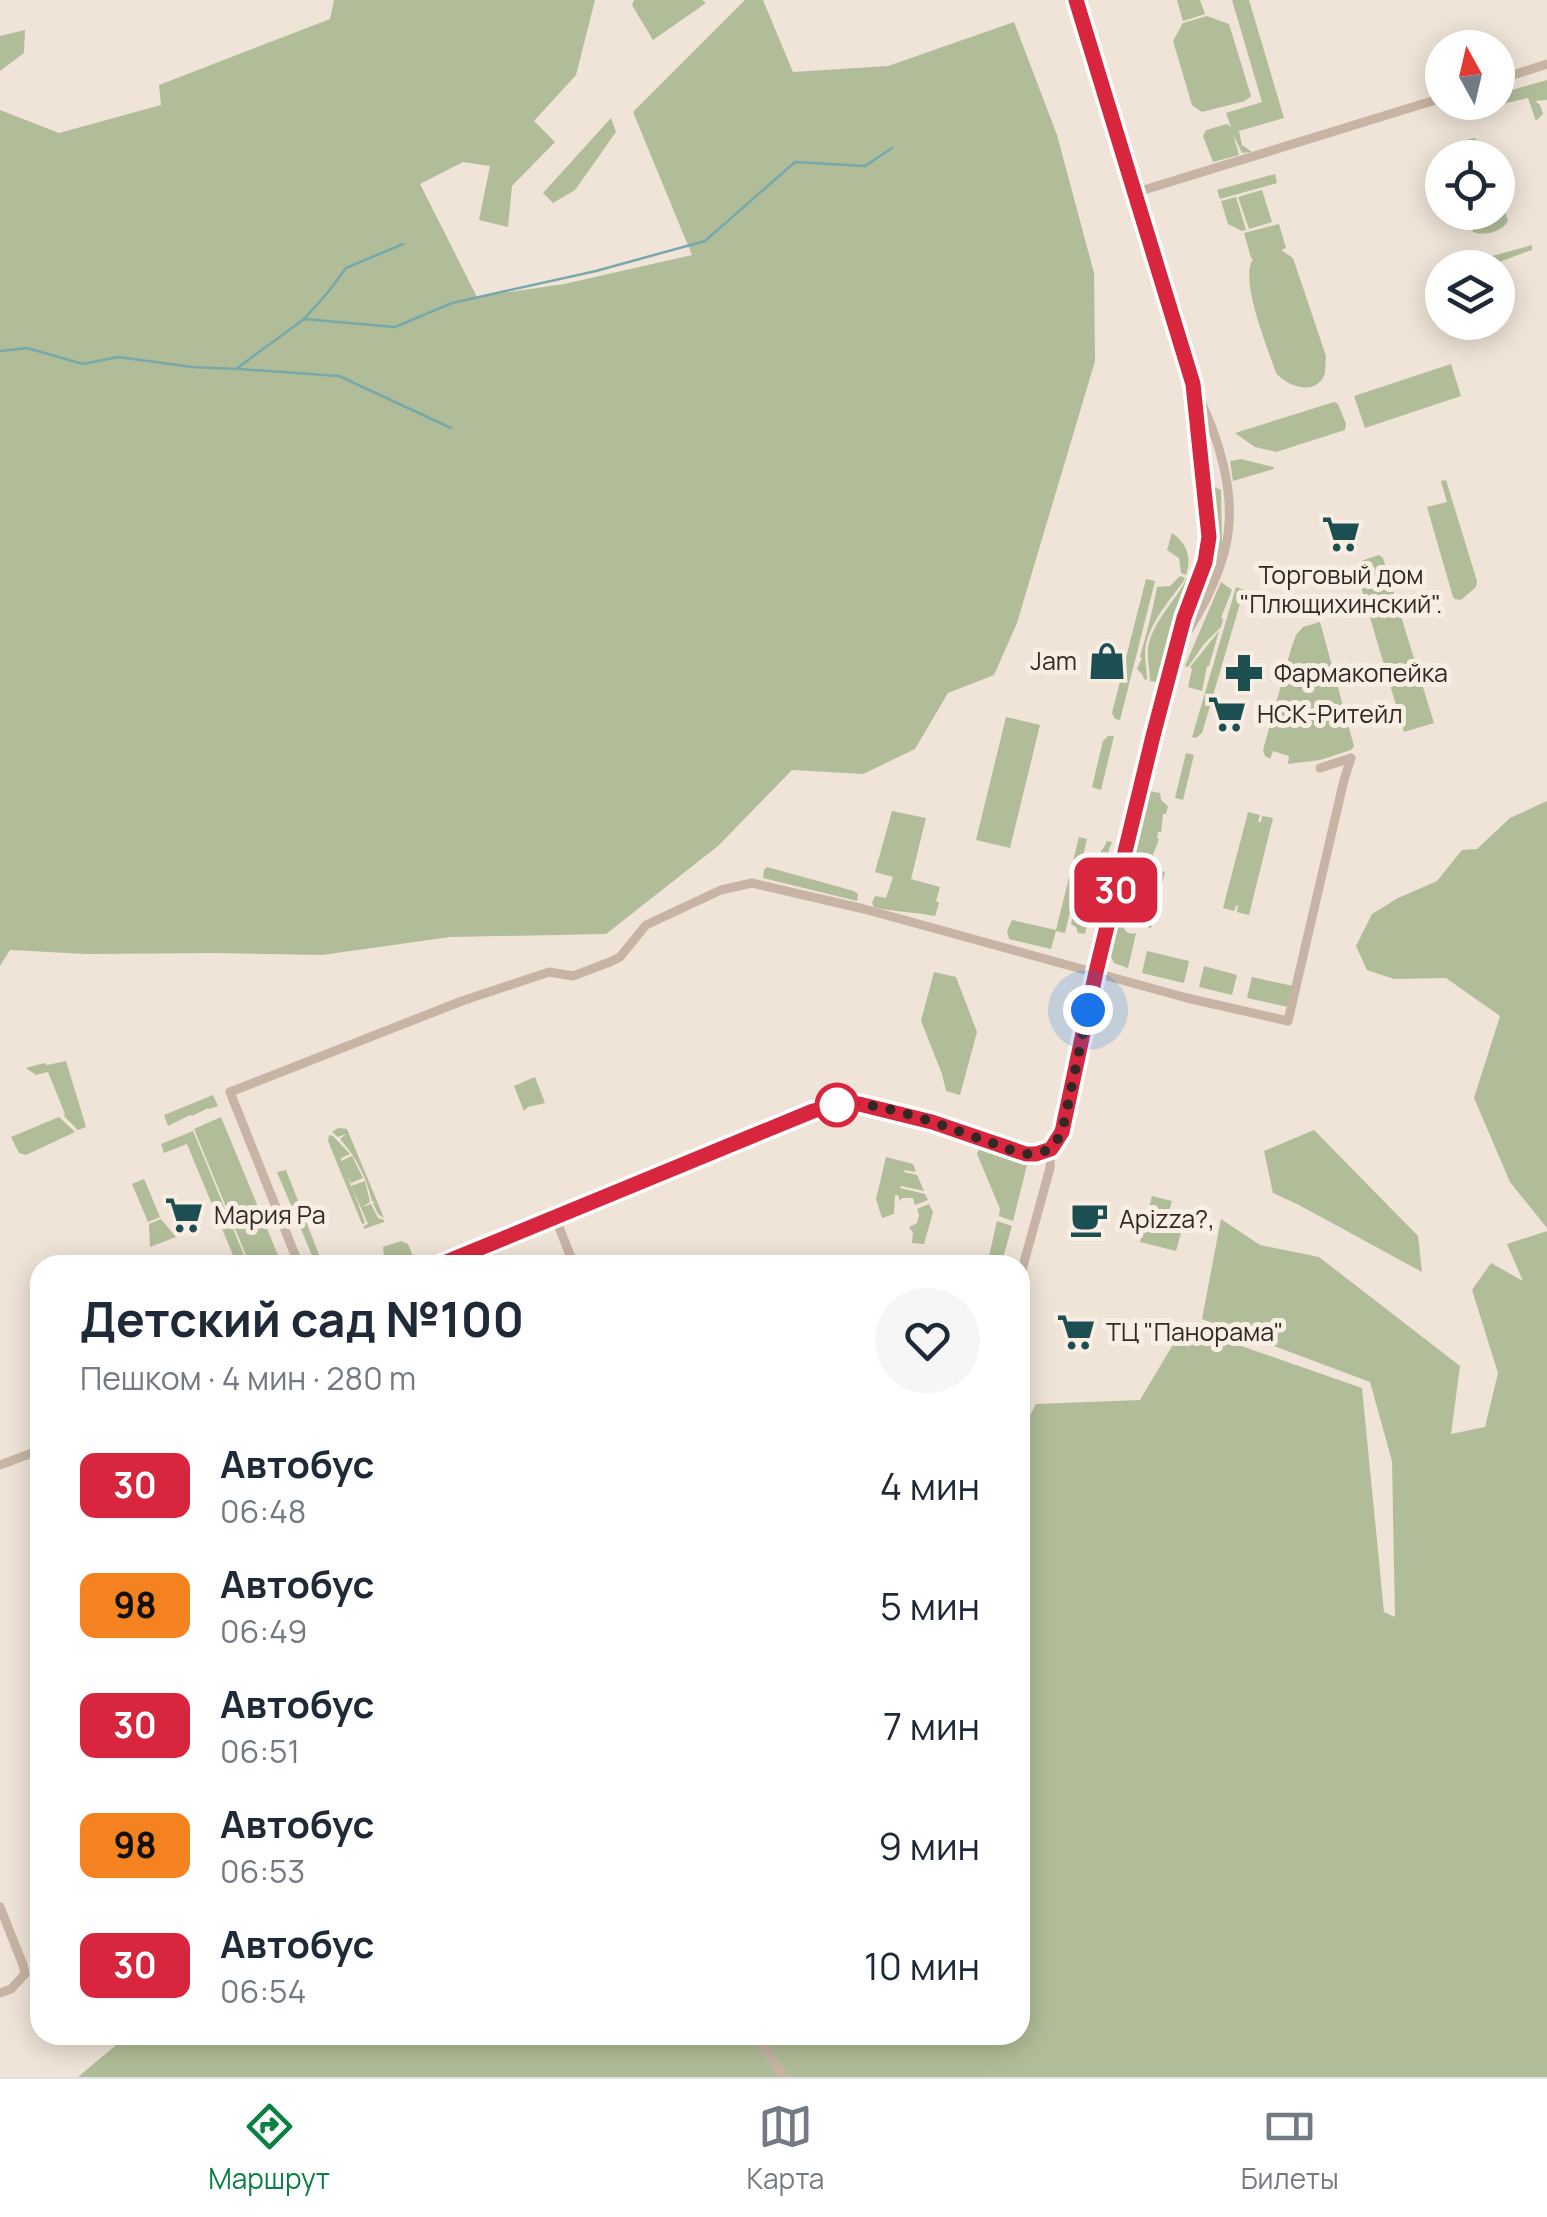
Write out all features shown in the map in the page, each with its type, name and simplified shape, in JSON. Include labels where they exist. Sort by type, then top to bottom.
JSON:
[{"type":"street","points":[[1076,0],[1228,486],[1225,550],[1202,610],[1178,646]]},
{"type":"street","points":[[1515,74],[1547,64]]},
{"type":"street","points":[[1134,194],[1425,103]]},
{"type":"street","points":[[1026,1255],[1050,1168],[1051,1149],[1062,1132],[1153,736],[1188,605],[1205,562],[1209,537],[1193,384]]},
{"type":"street","points":[[296,1255],[230,1092],[477,996],[548,972],[573,976],[598,967],[620,957],[646,924],[721,890],[752,883],[1288,1021],[1344,780]]},
{"type":"street","points":[[463,1255],[813,1111],[844,1104],[859,1104],[932,1122],[1026,1154],[1051,1149]]},
{"type":"street","points":[[554,1217],[570,1255]]},
{"type":"street","points":[[0,1465],[30,1454]]},
{"type":"street","points":[[0,1907],[25,1974],[0,1993]]},
{"type":"street","points":[[763,2045],[784,2077]]},
{"type":"green space","points":[[334,0],[595,0],[576,75],[534,121],[555,142],[512,186],[508,227],[479,220],[490,166],[463,162],[420,184],[477,297],[564,284],[692,255],[633,112],[745,0],[763,0],[793,72],[888,66],[1014,22],[1057,135],[1094,273],[1095,361],[1017,623],[994,675],[948,693],[915,749],[863,774],[792,770],[718,846],[606,934],[450,937],[322,955],[10,950],[0,966],[0,110],[59,133],[161,105],[159,85],[330,19]]},
{"type":"green space","points":[[634,0],[706,3],[653,40],[632,5]]},
{"type":"green space","points":[[1177,0],[1200,0],[1205,14],[1183,21]]},
{"type":"green space","points":[[1232,0],[1249,0],[1284,118],[1239,131],[1242,145],[1252,152],[1242,153],[1233,134],[1239,155],[1213,162],[1203,136],[1206,130],[1227,124],[1231,127],[1226,113],[1262,102]]},
{"type":"green space","points":[[1207,16],[1229,24],[1251,96],[1202,112],[1192,105],[1173,41],[1183,23]]},
{"type":"green space","points":[[25,30],[24,53],[0,71],[0,36]]},
{"type":"green space","points":[[1547,80],[1547,100],[1535,101],[1543,114],[1536,121],[1528,98],[1515,101],[1515,89]]},
{"type":"green space","points":[[611,118],[616,132],[575,190],[553,203],[543,193]]},
{"type":"green space","points":[[1275,174],[1277,183],[1220,199],[1217,190]]},
{"type":"green space","points":[[1262,190],[1272,222],[1249,229],[1238,197]]},
{"type":"green space","points":[[1236,197],[1246,230],[1242,231],[1228,224],[1221,201]]},
{"type":"green space","points":[[1279,224],[1286,248],[1281,250],[1293,258],[1326,356],[1325,373],[1316,385],[1309,387],[1295,385],[1276,373],[1252,298],[1253,259],[1244,233]]},
{"type":"green space","points":[[1472,230],[1497,230],[1483,234]]},
{"type":"green space","points":[[1532,245],[1532,250],[1515,256],[1514,250]]},
{"type":"green space","points":[[1451,364],[1461,396],[1365,428],[1354,396]]},
{"type":"green space","points":[[1334,402],[1346,424],[1345,430],[1276,452],[1255,447],[1235,433]]},
{"type":"green space","points":[[1241,459],[1274,469],[1233,481],[1230,461]]},
{"type":"green space","points":[[1446,480],[1477,581],[1476,587],[1461,600],[1453,597],[1427,507],[1447,502],[1441,481]]},
{"type":"green space","points":[[1206,483],[1221,490],[1222,545],[1191,613],[1215,538]]},
{"type":"green space","points":[[1172,533],[1187,551],[1186,575],[1181,573],[1179,558],[1167,550]]},
{"type":"green space","points":[[1379,555],[1434,723],[1404,732],[1355,567],[1358,562]]},
{"type":"green space","points":[[1180,576],[1185,578],[1183,582],[1149,635],[1145,655],[1147,680],[1144,679],[1137,669],[1157,587],[1170,586]]},
{"type":"green space","points":[[1187,578],[1192,580],[1156,682],[1150,681],[1151,638]]},
{"type":"green space","points":[[1146,579],[1155,581],[1120,720],[1115,719],[1112,713]]},
{"type":"green space","points":[[1221,582],[1232,590],[1221,627],[1185,666]]},
{"type":"green space","points":[[1236,587],[1244,590],[1202,733],[1192,737]]},
{"type":"green space","points":[[1320,622],[1354,746],[1320,760],[1288,764],[1289,756],[1273,751],[1270,759],[1263,750],[1296,635],[1303,627]]},
{"type":"green space","points":[[1219,631],[1202,691],[1188,687],[1190,667]]},
{"type":"green space","points":[[1006,717],[1040,725],[1010,848],[976,840]]},
{"type":"green space","points":[[1114,736],[1101,790],[1092,787],[1103,741]]},
{"type":"green space","points":[[1186,753],[1194,755],[1183,800],[1175,798]]},
{"type":"green space","points":[[1150,791],[1160,793],[1168,806],[1158,832],[1152,872],[1148,873],[1130,869]]},
{"type":"green space","points":[[1547,801],[1547,1228],[1510,1182],[1474,1098],[1500,1016],[1446,978],[1394,979],[1367,970],[1356,946],[1372,914],[1437,881],[1462,850],[1477,849],[1510,818]]},
{"type":"green space","points":[[892,811],[926,818],[911,879],[940,887],[935,916],[882,909],[872,903],[875,896],[886,898],[893,877],[875,872]]},
{"type":"green space","points":[[1248,812],[1260,815],[1258,822],[1262,816],[1273,818],[1249,915],[1237,912],[1238,905],[1234,911],[1223,908]]},
{"type":"green space","points":[[1079,837],[1087,839],[1065,933],[1056,931],[1051,949],[1009,939],[1007,931],[1012,920],[1056,930]]},
{"type":"green space","points":[[1107,841],[1112,842],[1093,901],[1086,891],[1084,875]]},
{"type":"green space","points":[[767,867],[854,891],[857,901],[763,878]]},
{"type":"green space","points":[[1156,870],[1165,872],[1151,928],[1143,926]]},
{"type":"green space","points":[[1129,871],[1141,874],[1131,894],[1131,915],[1124,920],[1118,918]]},
{"type":"green space","points":[[1081,884],[1092,903],[1085,934],[1078,933],[1071,924]]},
{"type":"green space","points":[[1117,921],[1123,923],[1126,932],[1136,933],[1128,968],[1114,963],[1110,955]]},
{"type":"green space","points":[[1147,951],[1189,961],[1184,983],[1142,973]]},
{"type":"green space","points":[[1204,966],[1237,975],[1232,995],[1199,987]]},
{"type":"green space","points":[[934,972],[956,977],[977,1032],[960,1095],[946,1091],[921,1021]]},
{"type":"green space","points":[[1252,977],[1293,986],[1288,1007],[1247,998]]},
{"type":"green space","points":[[66,1061],[86,1127],[78,1130],[64,1116],[48,1072],[36,1075],[26,1068]]},
{"type":"green space","points":[[535,1077],[545,1103],[524,1111],[514,1086]]},
{"type":"green space","points":[[213,1095],[218,1106],[168,1126],[164,1115]]},
{"type":"green space","points":[[59,1117],[75,1132],[26,1155],[19,1153],[11,1137]]},
{"type":"green space","points":[[221,1117],[278,1255],[246,1255],[194,1129]]},
{"type":"green space","points":[[347,1129],[384,1218],[378,1214],[364,1176],[340,1139],[346,1134],[338,1137],[332,1132]]},
{"type":"green space","points":[[1314,1130],[1418,1236],[1422,1272],[1273,1193],[1264,1151]]},
{"type":"green space","points":[[193,1131],[244,1255],[233,1255],[187,1144],[164,1153],[161,1144]]},
{"type":"green space","points":[[329,1135],[350,1154],[341,1161],[352,1156],[363,1178],[351,1183],[348,1176],[351,1186],[365,1181],[370,1202],[362,1207],[371,1204],[384,1222],[364,1229],[368,1224],[352,1187],[365,1223],[362,1224],[328,1141]]},
{"type":"green space","points":[[979,1149],[1028,1161],[1013,1221],[999,1216],[1000,1209],[977,1154]]},
{"type":"green space","points":[[886,1157],[913,1164],[916,1172],[904,1172],[917,1175],[924,1191],[900,1188],[925,1194],[928,1200],[915,1205],[913,1198],[900,1201],[895,1195],[894,1214],[882,1218],[876,1199]]},
{"type":"green space","points":[[286,1170],[319,1255],[312,1255],[277,1172]]},
{"type":"green space","points":[[144,1179],[160,1217],[148,1222],[132,1184]]},
{"type":"green space","points":[[1152,1196],[1172,1201],[1168,1214],[1185,1219],[1176,1251],[1140,1242]]},
{"type":"green space","points":[[929,1204],[933,1212],[924,1244],[912,1243],[909,1227],[917,1223],[917,1209]]},
{"type":"green space","points":[[161,1219],[176,1237],[150,1247],[149,1224]]},
{"type":"green space","points":[[1221,1219],[1260,1245],[1319,1257],[1460,1366],[1451,1434],[1485,1427],[1498,1373],[1472,1290],[1491,1263],[1523,1281],[1507,1244],[1547,1231],[1547,2077],[78,2077],[116,2045],[1030,2045],[1030,1415],[1036,1404],[1140,1400],[1184,1326],[1362,1388],[1384,1612],[1395,1617],[1392,1461],[1370,1382],[1202,1319]]},
{"type":"green space","points":[[997,1221],[1012,1226],[1004,1255],[989,1255]]},
{"type":"green space","points":[[401,1241],[408,1244],[413,1255],[384,1255],[383,1247]]},
{"type":"waterway","points":[[304,319],[395,327],[452,303],[596,271],[705,241],[795,162],[865,166],[892,148]]},
{"type":"waterway","points":[[0,351],[27,348],[83,364],[118,357],[236,369],[304,319],[346,268],[403,244]]},
{"type":"waterway","points":[[239,369],[339,376],[451,428]]},
{"type":"bus line","name":"30","points":[[465,1255],[813,1111],[844,1104],[859,1104],[932,1122],[1026,1154],[1051,1149],[1062,1132],[1153,736],[1209,537],[1193,384],[1076,0]]},
{"type":"place","name":"Торговый дом \"Плющихинский\".","points":[[1341,534]]},
{"type":"place","name":"Jam","points":[[1107,661]]},
{"type":"place","name":"Фармакопейка","points":[[1244,673]]},
{"type":"place","name":"НСК-Ритейл","points":[[1227,714]]},
{"type":"place","name":"Мария Ра","points":[[184,1215]]},
{"type":"place","name":"Apizza?,","points":[[1089,1219]]},
{"type":"place","name":"ТЦ \"Панорама\"","points":[[1076,1332]]},
{"type":"route","points":[[837,1105],[859,1104],[932,1122],[1026,1154],[1051,1149],[1062,1132],[1088,1010]]}]
